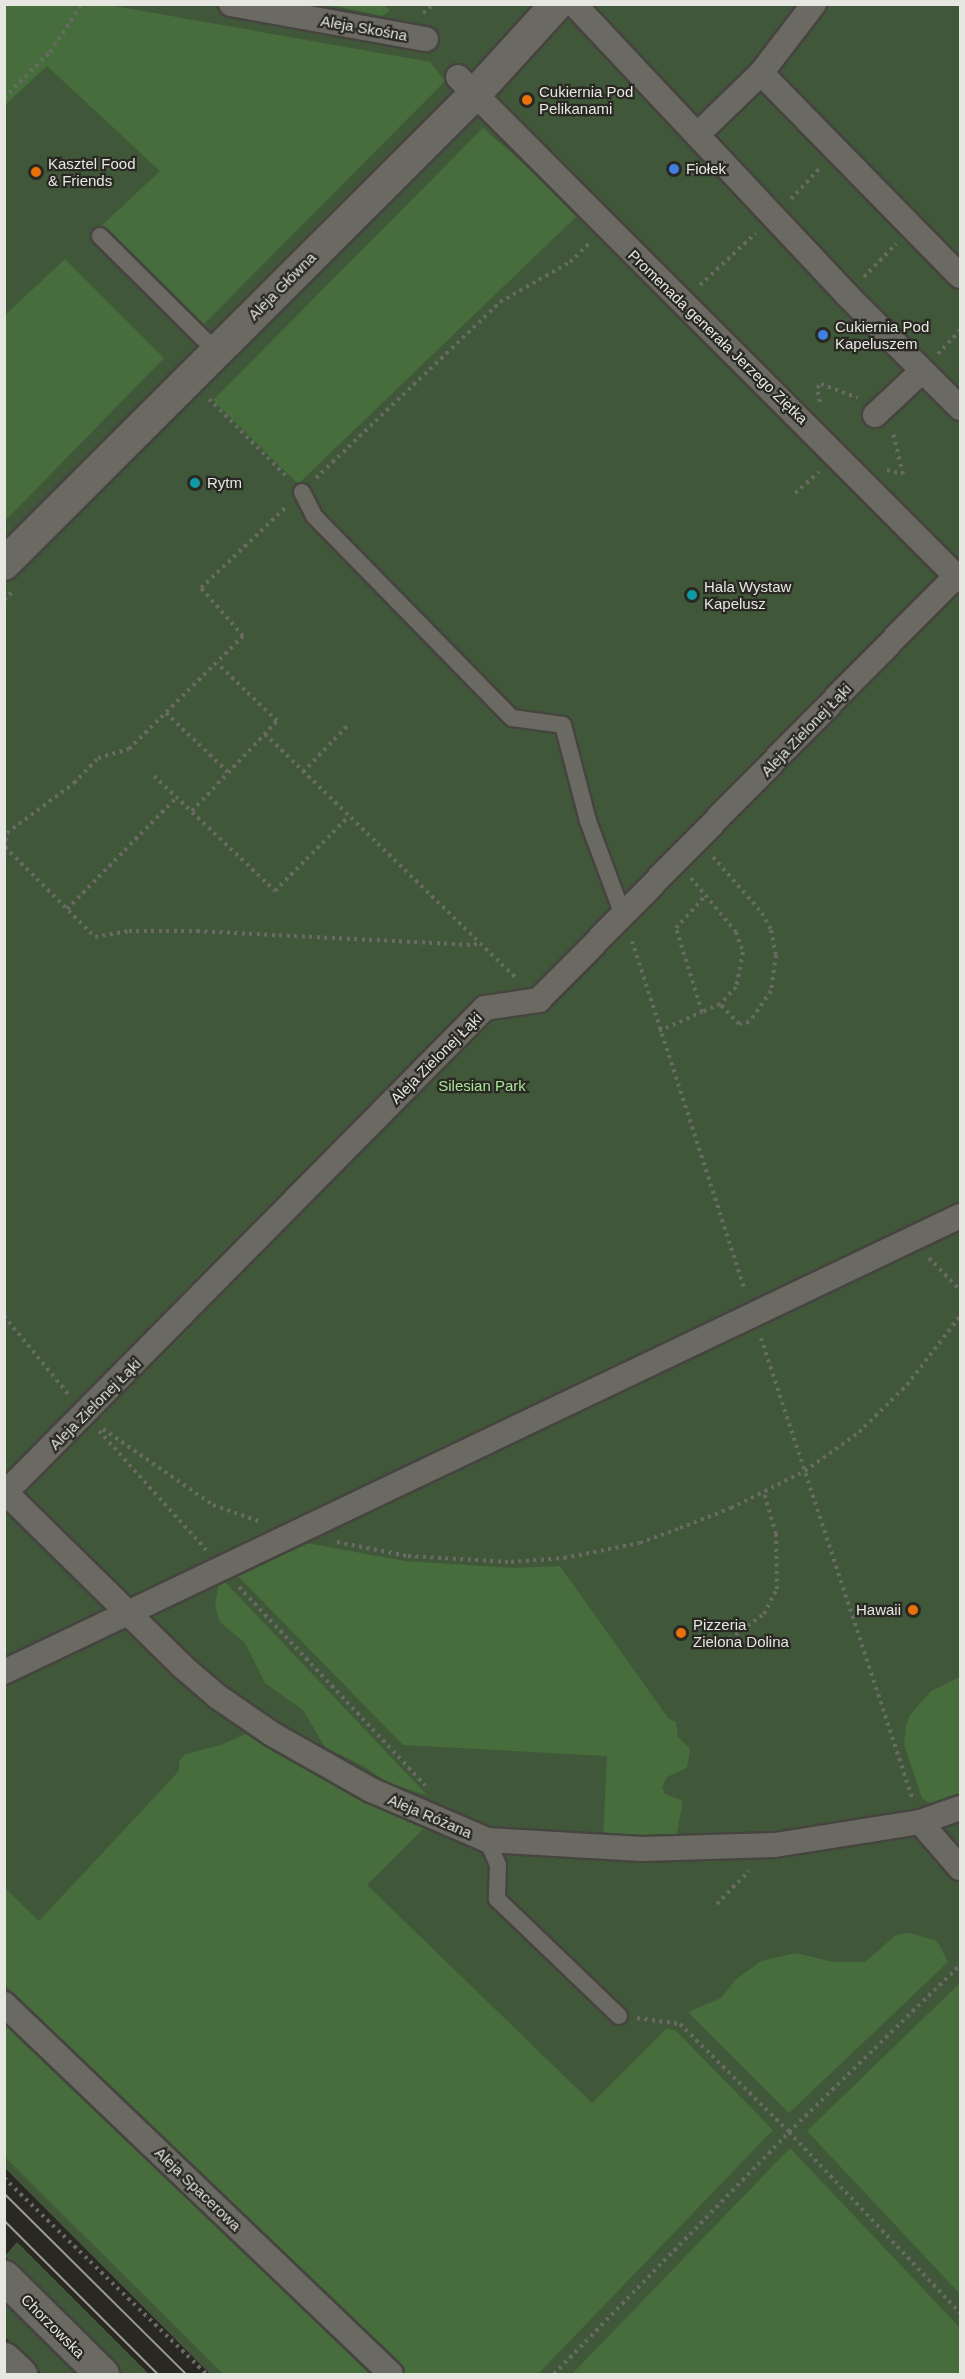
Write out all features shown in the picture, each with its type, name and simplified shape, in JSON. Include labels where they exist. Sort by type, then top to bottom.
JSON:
[{"type":"main road","name":"Chorzowska","points":[[4,2277],[102,2374]]},
{"type":"main road","points":[[4,2359],[20,2374]]},
{"type":"street","name":"Aleja Skośna","points":[[231,4],[426,39]]},
{"type":"street","name":"Aleja Główna","points":[[4,564],[217,352],[527,23],[557,4]]},
{"type":"street","points":[[574,4],[847,295],[921,372],[960,408]]},
{"type":"street","points":[[698,134],[760,73],[814,4]]},
{"type":"street","points":[[760,73],[914,225],[960,276]]},
{"type":"street","name":"Promenada generała Jerzego Ziętka","points":[[466,86],[835,452],[958,578]]},
{"type":"street","points":[[879,411],[921,372]]},
{"type":"street","name":"Aleja Zielonej Łąki","points":[[5,1492],[84,1415],[485,1008],[539,1000],[624,915],[683,867],[958,578]]},
{"type":"street","points":[[4,1672],[960,1216]]},
{"type":"street","name":"Aleja Różana","points":[[5,1492],[182,1666],[272,1734],[371,1790],[487,1840],[642,1848],[775,1845],[920,1822],[960,1808]]},
{"type":"street","points":[[920,1822],[960,1868]]},
{"type":"street","name":"Aleja Spacerowa","points":[[4,2004],[391,2374]]},
{"type":"lane","points":[[100,236],[217,352]]},
{"type":"lane","points":[[302,492],[314,516],[512,718],[563,725],[588,821],[624,915]]},
{"type":"lane","points":[[487,1840],[498,1865],[496,1899],[619,2016]]},
{"type":"path","points":[[4,98],[50,52],[82,4]]},
{"type":"path","points":[[847,295],[914,225]]},
{"type":"path","points":[[479,942],[474,945],[197,931],[144,931],[95,937],[5,847],[7,833],[74,783],[98,758],[129,749],[243,636],[201,588],[500,302],[570,262],[607,227]]},
{"type":"path","points":[[821,384],[879,411],[903,474],[835,452],[817,388],[821,384]]},
{"type":"path","points":[[207,397],[302,492]]},
{"type":"path","points":[[192,810],[277,721],[217,663]]},
{"type":"path","points":[[166,713],[228,772]]},
{"type":"path","points":[[303,772],[348,724]]},
{"type":"path","points":[[265,734],[539,1000]]},
{"type":"path","points":[[154,776],[275,891],[349,816]]},
{"type":"path","points":[[68,909],[177,797]]},
{"type":"path","points":[[659,1031],[720,1004],[740,980],[743,952],[736,932],[683,867],[704,859],[715,858],[762,913],[773,938],[776,973],[761,1010],[749,1022],[739,1024],[720,1004]]},
{"type":"path","points":[[702,1012],[675,928],[706,895]]},
{"type":"path","points":[[624,915],[659,1031],[920,1822]]},
{"type":"path","points":[[911,1240],[960,1290]]},
{"type":"path","points":[[4,1316],[84,1415],[222,1568],[427,1787]]},
{"type":"path","points":[[84,1415],[213,1505],[295,1534],[408,1556],[511,1562],[564,1558],[640,1543],[764,1493],[805,1471],[859,1432],[907,1385],[960,1316]]},
{"type":"path","points":[[723,1643],[764,1614],[777,1589],[776,1534],[764,1493]]},
{"type":"path","points":[[717,1904],[775,1845]]},
{"type":"path","points":[[554,2374],[789,2132],[960,1965]]},
{"type":"path","points":[[619,2016],[680,2024],[789,2132],[960,2313]]},
{"type":"path","points":[[4,2178],[206,2374]]},
{"type":"green space","name":"Silesian Park","points":[[4,5],[960,5],[960,2374],[210,2374],[5,2168]]},
{"type":"green space","points":[[5,5],[109,5],[430,62],[445,81],[199,329],[98,229],[160,171],[47,66],[5,105]]},
{"type":"green space","points":[[330,5],[385,5],[390,11],[382,16]]},
{"type":"green space","points":[[483,128],[580,213],[298,484],[213,400]]},
{"type":"green space","points":[[65,259],[164,358],[5,521],[5,315]]},
{"type":"green space","points":[[295,1541],[405,1561],[512,1568],[560,1566],[668,1718],[676,1722],[678,1737],[690,1749],[687,1768],[667,1777],[662,1787],[665,1794],[683,1801],[676,1838],[603,1837],[607,1756],[403,1745],[233,1571]]},
{"type":"green space","points":[[219,1581],[225,1582],[427,1795],[390,1784],[363,1766],[325,1747],[303,1710],[265,1683],[245,1643],[220,1622],[215,1606]]},
{"type":"green space","points":[[960,1677],[960,1800],[935,1807],[922,1798],[904,1744],[906,1726],[910,1715],[931,1691]]},
{"type":"green space","points":[[250,1732],[426,1826],[367,1885],[592,2103],[666,2029],[675,2030],[773,2130],[538,2374],[406,2374],[5,1985],[4,1887],[39,1921],[179,1771],[179,1762],[185,1754],[221,1745]]},
{"type":"green space","points":[[910,1933],[937,1941],[948,1962],[789,2113],[688,2012],[721,1998],[736,1979],[761,1961],[796,1953],[833,1962],[865,1962],[896,1935]]},
{"type":"green space","points":[[960,1983],[960,2294],[807,2131]]},
{"type":"green space","points":[[4,2019],[375,2374],[223,2374],[5,2157]]},
{"type":"green space","points":[[790,2148],[960,2328],[960,2374],[572,2374]]},
{"type":"green space","points":[[17,2242],[149,2374],[123,2374],[5,2256]]},
{"type":"green space","points":[[4,2297],[82,2374],[42,2374],[5,2337]]},
{"type":"tram line","points":[[4,2193],[186,2374]]},
{"type":"tram line","points":[[4,2220],[158,2374]]},
{"type":"place","name":"Cukiernia Pod Pelikanami","points":[[527,100]]},
{"type":"place","name":"Fiołek","points":[[674,169]]},
{"type":"place","name":"Kasztel Food & Friends","points":[[36,172]]},
{"type":"place","name":"Cukiernia Pod Kapeluszem","points":[[823,335]]},
{"type":"place","name":"Rytm","points":[[195,483]]},
{"type":"place","name":"Hala Wystaw Kapelusz","points":[[692,595]]},
{"type":"place","name":"Hawaii","points":[[913,1610]]},
{"type":"place","name":"Pizzeria Zielona Dolina","points":[[681,1633]]}]
